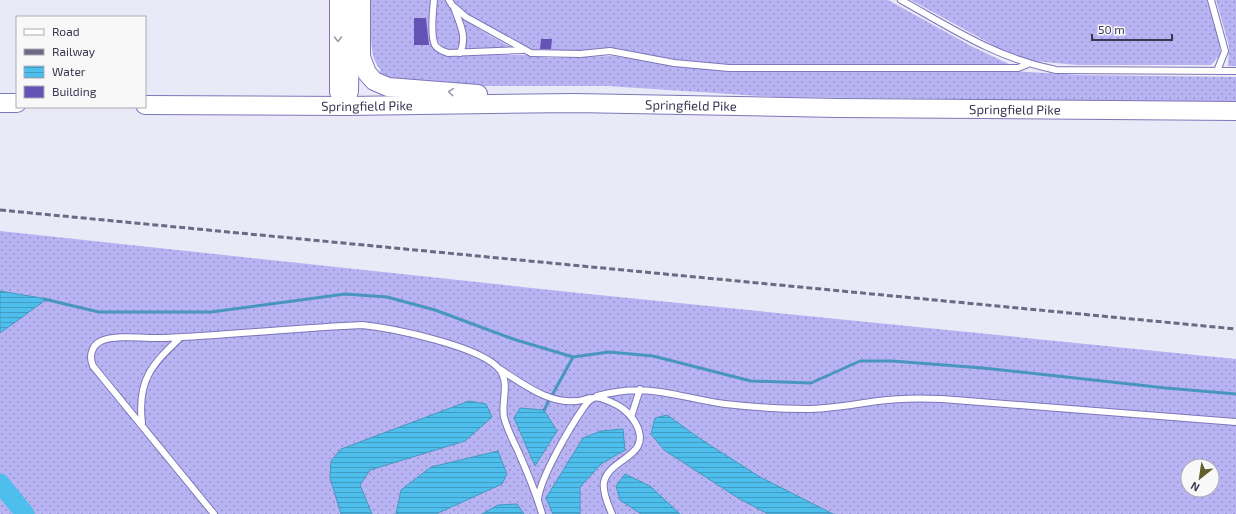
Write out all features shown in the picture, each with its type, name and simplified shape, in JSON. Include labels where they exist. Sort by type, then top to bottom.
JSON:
[{"type":"main road","points":[[361,0],[361,57],[367,73],[380,84],[388,87],[574,103]]},
{"type":"main road","points":[[0,102],[16,103]]},
{"type":"main road","name":"Springfield Pike","points":[[146,106],[346,106],[574,103],[838,108],[1236,111]]},
{"type":"street","points":[[338,0],[338,92],[346,106]]},
{"type":"street","points":[[346,106],[350,91],[352,0]]},
{"type":"lane","points":[[434,0],[433,38],[436,46],[448,53],[524,50]]},
{"type":"lane","points":[[449,0],[454,7],[463,28],[464,40],[460,53]]},
{"type":"lane","points":[[901,0],[996,52],[1028,64],[1056,70],[1236,72]]},
{"type":"lane","points":[[1211,0],[1225,51],[1217,71]]},
{"type":"lane","points":[[454,7],[466,17],[530,53],[546,54],[610,51],[674,63],[729,68],[1018,68],[1028,64]]},
{"type":"lane","points":[[214,514],[93,366],[90,356],[96,345],[106,339],[181,337],[362,325],[380,327],[423,336],[450,345],[483,357],[532,390],[558,400],[575,402],[613,392],[640,389],[660,391],[724,404],[769,408],[839,407],[878,401],[926,398],[1236,422]]},
{"type":"lane","points":[[142,425],[140,407],[142,390],[158,360],[181,337]]},
{"type":"lane","points":[[497,367],[504,378],[504,417],[538,500],[542,514]]},
{"type":"lane","points":[[631,417],[635,400],[640,389]]},
{"type":"lane","points":[[597,396],[618,404],[631,417],[640,432],[638,447],[626,459],[611,469],[604,482],[604,489],[612,514]]},
{"type":"lane","points":[[538,500],[541,488],[550,467],[574,421],[590,398]]},
{"type":"shaded area","points":[[371,0],[431,0],[431,44],[439,52],[447,55],[528,55],[548,58],[613,56],[696,68],[732,71],[1013,71],[1078,75],[1236,77],[1236,102],[777,97],[608,86],[474,86],[394,82],[378,74],[381,70],[374,56],[370,27]]},
{"type":"shaded area","points":[[436,0],[446,0],[460,16],[516,50],[454,51],[443,48],[436,39]]},
{"type":"shaded area","points":[[453,0],[888,0],[973,47],[1011,65],[729,65],[667,59],[607,48],[561,52],[538,51],[524,47],[471,17],[457,6]]},
{"type":"shaded area","points":[[911,0],[1207,0],[1220,45],[1220,55],[1211,65],[1078,65],[1033,61],[1000,49]]},
{"type":"shaded area","points":[[1216,0],[1236,0],[1236,66],[1228,66],[1229,46]]},
{"type":"shaded area","points":[[0,231],[579,293],[1236,359],[1236,514],[0,514]]},
{"type":"water","points":[[0,291],[47,299],[0,333]]},
{"type":"water","points":[[469,401],[486,404],[492,417],[465,441],[370,470],[360,485],[372,514],[341,514],[330,478],[331,461],[341,449]]},
{"type":"water","points":[[520,408],[544,410],[557,431],[535,466],[514,418]]},
{"type":"water","points":[[667,415],[702,440],[760,477],[833,514],[768,514],[738,498],[664,450],[651,434],[655,418]]},
{"type":"water","points":[[623,429],[625,450],[601,464],[580,487],[580,514],[553,514],[546,498],[583,438],[601,431]]},
{"type":"water","points":[[498,451],[507,474],[502,484],[436,514],[396,514],[401,490],[431,467]]},
{"type":"water","points":[[625,474],[650,486],[680,514],[641,514],[620,500],[616,486]]},
{"type":"water","points":[[517,504],[524,514],[482,514],[498,505]]},
{"type":"building","points":[[414,18],[426,18],[429,45],[414,45]]},
{"type":"building","points":[[541,39],[552,39],[551,49],[540,49]]},
{"type":"waterway","points":[[44,299],[99,312],[211,312],[345,294],[387,297],[435,310],[513,339],[573,357],[609,352],[653,356],[751,381],[811,383],[860,361],[892,361],[983,368],[1236,394]]},
{"type":"waterway","points":[[544,410],[573,357]]},
{"type":"waterway","points":[[0,483],[25,514]]},
{"type":"railway","points":[[0,210],[1236,329]]}]
